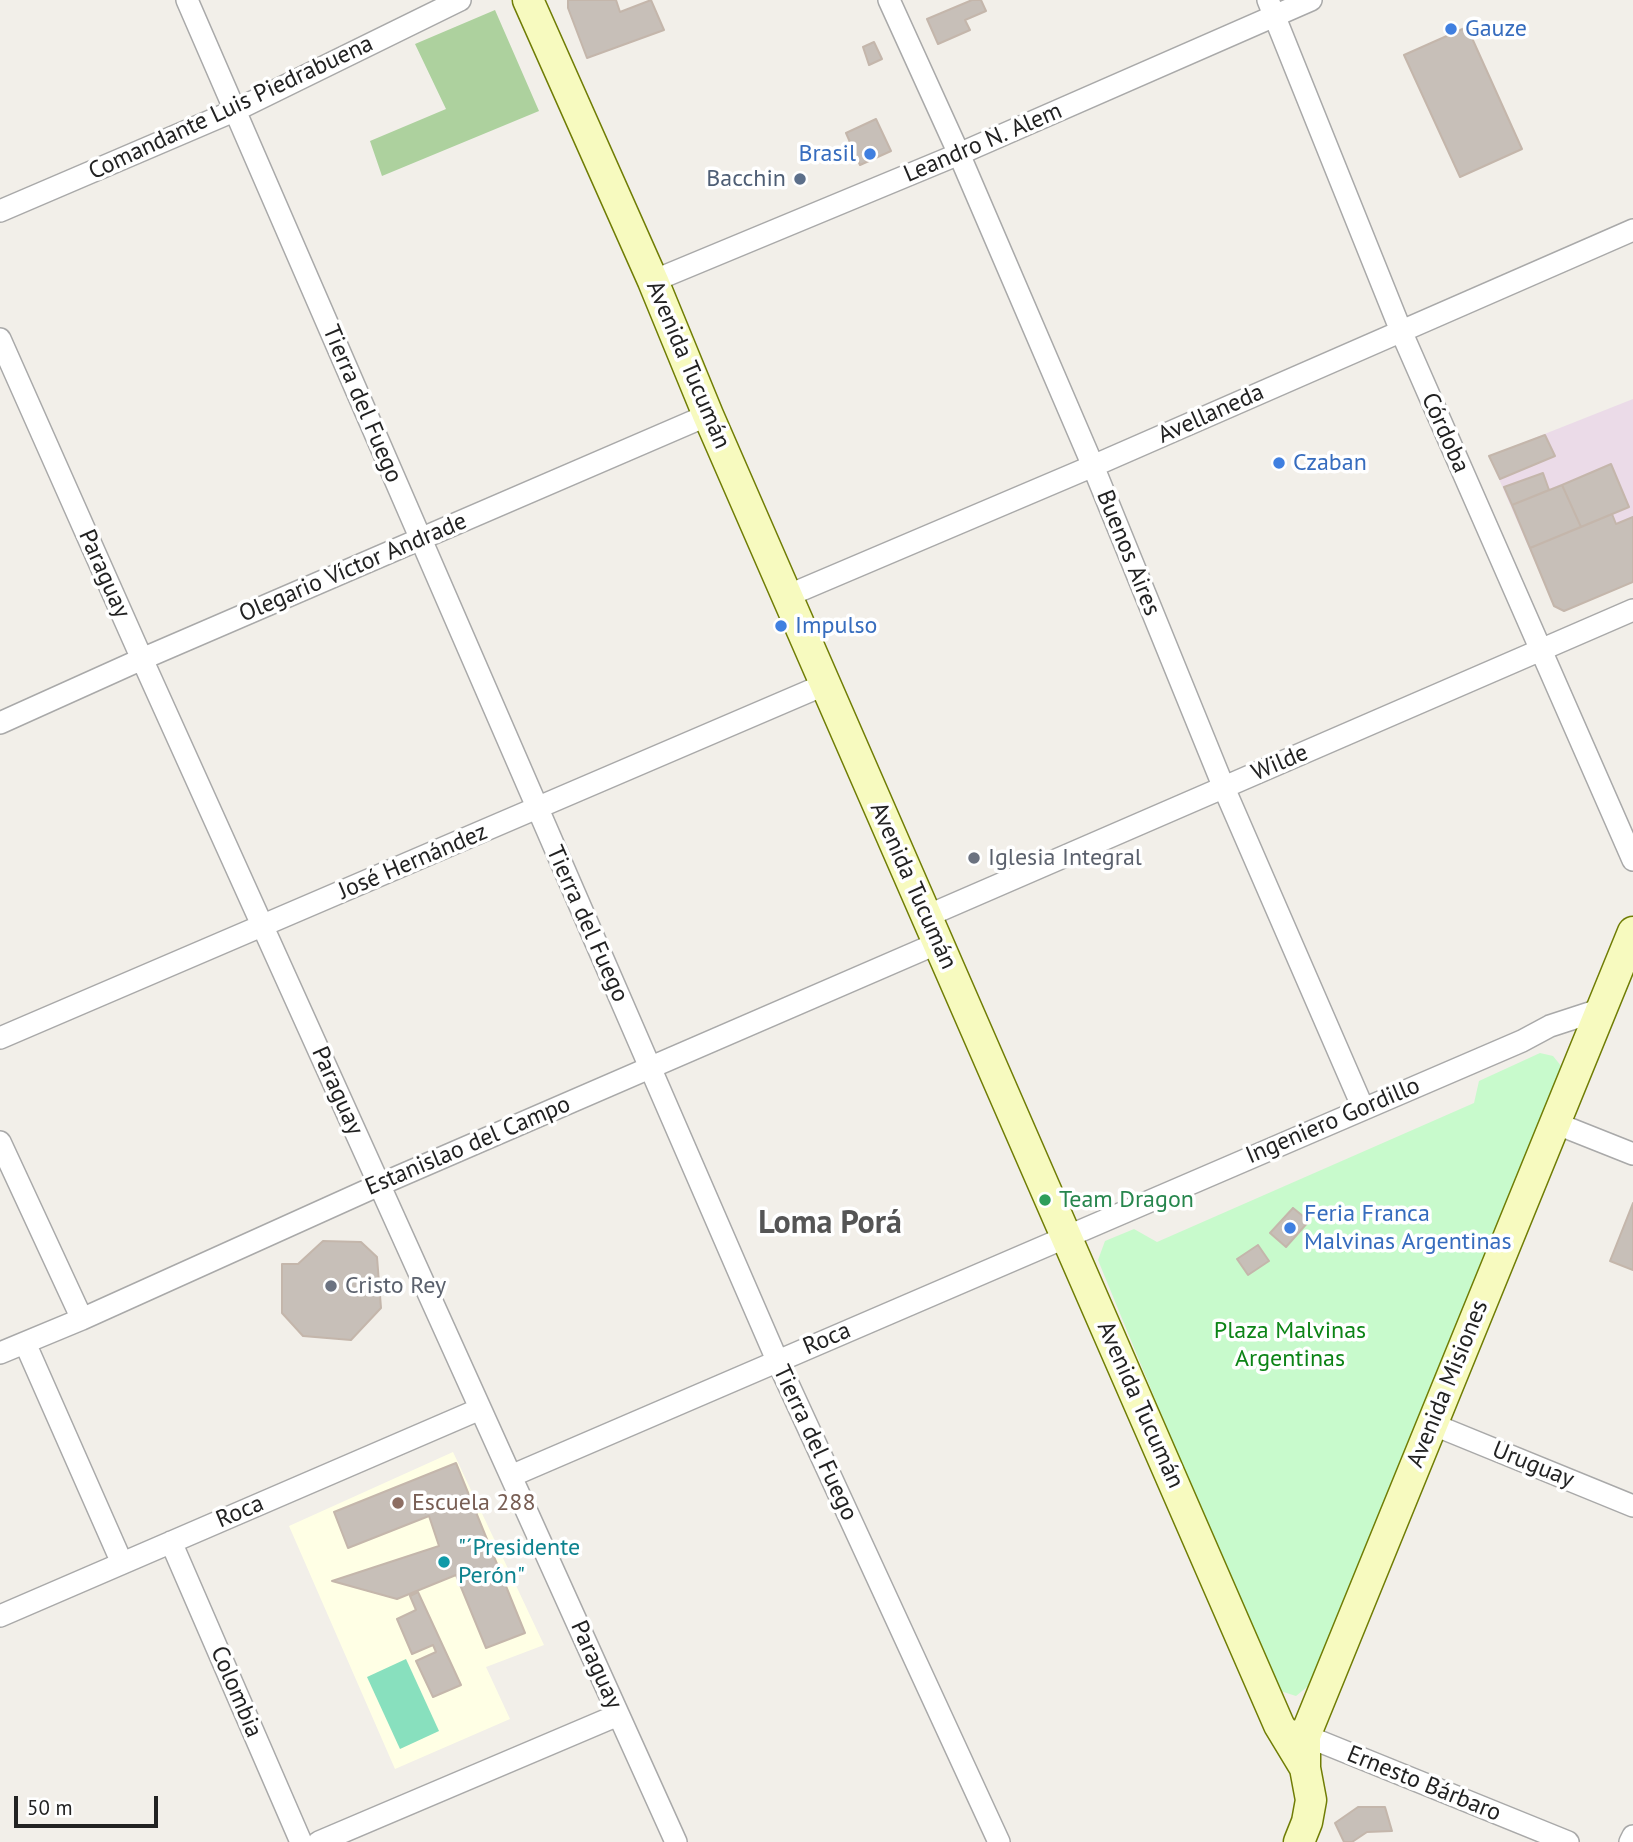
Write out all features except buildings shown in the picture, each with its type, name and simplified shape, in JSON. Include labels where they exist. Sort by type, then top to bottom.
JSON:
[{"type":"main road","name":"Avenida Tucumán","points":[[528,0],[653,281],[708,415],[1066,1236],[1292,1730],[1305,1768],[1311,1800],[1307,1822],[1299,1842]]},
{"type":"main road","name":"Avenida Misiones","points":[[1292,1730],[1432,1424],[1633,932]]},
{"type":"street","name":"Tierra del Fuego","points":[[187,0],[777,1360],[999,1842]]},
{"type":"street","name":"Comandante Luis Piedrabuena","points":[[0,211],[236,110],[460,0]]},
{"type":"street","name":"Buenos Aires","points":[[889,0],[960,154],[1093,466],[1224,788],[1363,1108]]},
{"type":"street","name":"Leandro N. Alem","points":[[653,281],[960,154],[1272,8],[1311,0]]},
{"type":"street","name":"Córdoba","points":[[1272,8],[1401,331],[1633,860]]},
{"type":"street","name":"Avellaneda","points":[[787,596],[1093,466],[1633,230]]},
{"type":"street","name":"Paraguay","points":[[0,338],[8,378],[142,659],[676,1842]]},
{"type":"street","name":"Olegario Víctor Andrade","points":[[0,723],[708,415]]},
{"type":"street","name":"Wilde","points":[[926,916],[1633,610]]},
{"type":"street","name":"José Hernández","points":[[0,1038],[826,684]]},
{"type":"street","name":"Estanislao del Campo","points":[[0,1353],[82,1319],[379,1185],[939,943]]},
{"type":"street","name":"Ingeniero Gordillo","points":[[1066,1236],[1522,1041],[1550,1026],[1602,1009]]},
{"type":"street","points":[[1555,1123],[1633,1154]]},
{"type":"street","points":[[0,1142],[82,1319]]},
{"type":"street","name":"Roca","points":[[510,1476],[1066,1236]]},
{"type":"street","points":[[24,1343],[122,1563]]},
{"type":"street","name":"Roca","points":[[0,1616],[480,1409]]},
{"type":"street","name":"Uruguay","points":[[1432,1424],[1633,1506]]},
{"type":"street","name":"Colombia","points":[[172,1542],[301,1842]]},
{"type":"street","points":[[319,1842],[618,1715]]},
{"type":"street","name":"Ernesto Bárbaro","points":[[1292,1730],[1568,1842]]},
{"type":"street","points":[[1630,1842],[1633,1836]]},
{"type":"shaded area","points":[[1633,399],[1633,581],[1564,611],[1554,606],[1489,456]]},
{"type":"shaded area","points":[[453,1452],[544,1645],[486,1667],[510,1719],[395,1769],[289,1526]]},
{"type":"green space","points":[[495,10],[539,111],[382,176],[370,141],[446,109],[415,44]]},
{"type":"green space","name":"Plaza Malvinas Argentinas","points":[[1540,1053],[1553,1056],[1562,1067],[1312,1683],[1296,1696],[1274,1689],[1098,1260],[1105,1241],[1134,1229],[1157,1242],[1474,1103],[1479,1081]]},
{"type":"green space","points":[[406,1659],[439,1731],[400,1749],[367,1677]]},
{"type":"place","name":"Gauze","points":[[1451,29]]},
{"type":"place","name":"Brasil","points":[[870,154]]},
{"type":"place","name":"Bacchin","points":[[800,179]]},
{"type":"place","name":"Czaban","points":[[1279,463]]},
{"type":"place","name":"Impulso","points":[[781,626]]},
{"type":"place","name":"Iglesia Integral","points":[[974,858]]},
{"type":"place","name":"Team Dragon","points":[[1045,1200]]},
{"type":"place","name":"Feria Franca Malvinas Argentinas","points":[[1290,1228]]},
{"type":"place","name":"Cristo Rey","points":[[331,1286]]},
{"type":"place","name":"Escuela 288","points":[[398,1503]]},
{"type":"place","name":"\"´Presidente Perón\"","points":[[444,1562]]},
{"type":"district","name":"Loma Porá","points":[[830,1224]]}]
